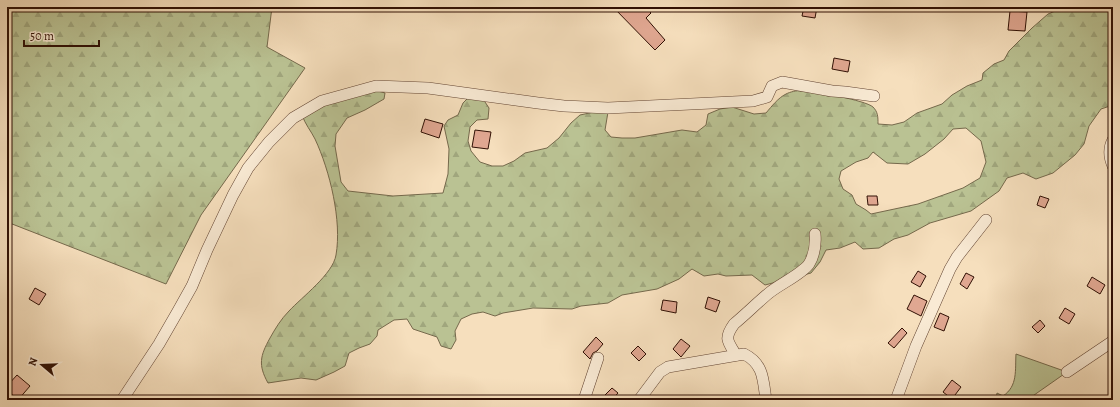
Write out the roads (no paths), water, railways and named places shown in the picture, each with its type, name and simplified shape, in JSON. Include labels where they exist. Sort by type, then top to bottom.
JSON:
[{"type":"street","points":[[122,400],[159,344],[192,286],[233,195],[248,168],[269,142],[293,118],[322,101],[376,86],[428,88],[564,106],[608,108],[752,101],[767,97],[772,86],[782,82],[832,91],[874,96]]},
{"type":"street","points":[[1113,140],[1110,146],[1110,159],[1113,166]]},
{"type":"street","points":[[896,400],[916,346],[943,283],[957,256],[986,220]]},
{"type":"street","points":[[736,355],[728,342],[727,336],[730,330],[734,324],[769,293],[809,265],[814,254],[816,243],[815,234]]},
{"type":"street","points":[[1067,372],[1113,341]]},
{"type":"street","points":[[639,400],[660,372],[668,367],[744,354],[752,358],[758,365],[762,374],[766,400]]},
{"type":"street","points":[[584,400],[598,358]]}]
